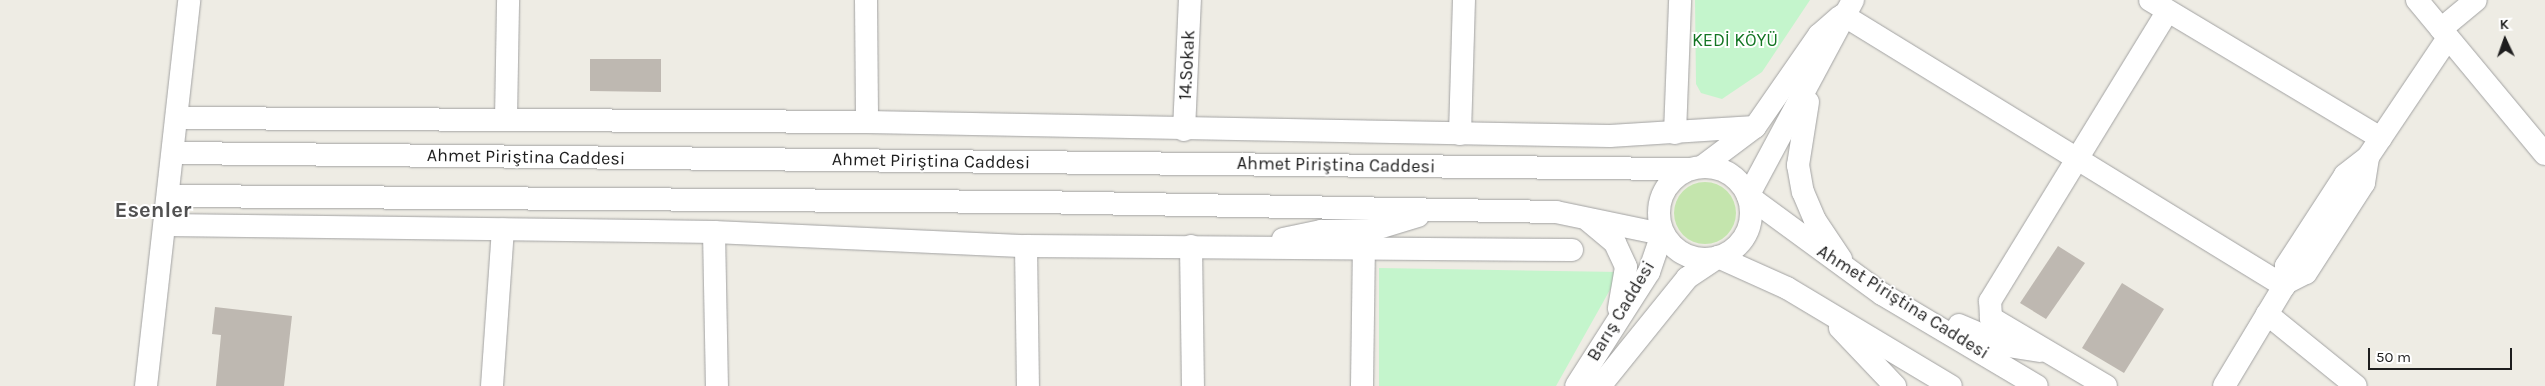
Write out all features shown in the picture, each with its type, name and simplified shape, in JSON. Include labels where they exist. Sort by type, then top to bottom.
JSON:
[{"type":"street","points":[[146,386],[170,196],[189,0]]},
{"type":"street","points":[[506,119],[508,0]]},
{"type":"street","points":[[866,0],[867,122]]},
{"type":"street","name":"14.Sokak","points":[[1184,130],[1190,0]]},
{"type":"street","points":[[1460,134],[1464,0]]},
{"type":"street","points":[[1675,133],[1680,0]]},
{"type":"street","points":[[2417,0],[2545,154]]},
{"type":"street","points":[[2224,386],[2285,284],[2286,266],[2345,175],[2368,157],[2445,34],[2476,0]]},
{"type":"street","points":[[2106,386],[1991,318],[1990,301],[2077,161],[2159,6],[2381,138]]},
{"type":"street","points":[[1848,8],[2077,161],[2285,284]]},
{"type":"street","points":[[1748,196],[1813,80],[1848,8]]},
{"type":"street","points":[[1662,234],[1660,199],[1666,186],[1754,127],[1819,35],[1848,8]]},
{"type":"street","points":[[1813,80],[1800,134],[1798,164],[1803,192],[1815,220],[1850,272]]},
{"type":"street","points":[[177,118],[867,122],[1184,130],[1460,134],[1675,133],[1754,127]]},
{"type":"street","points":[[1375,133],[1474,166]]},
{"type":"street","name":"Ahmet Piriştina Caddesi","points":[[174,153],[1696,167]]},
{"type":"street","points":[[1696,167],[1730,174],[1748,196],[1752,211],[1746,233],[1732,250],[1718,257]]},
{"type":"street","points":[[170,196],[1036,202],[1556,212],[1662,234],[1690,257],[1718,257],[1819,306],[1951,386]]},
{"type":"street","name":"Ahmet Piriştina Caddesi","points":[[1748,196],[1850,272],[2037,386]]},
{"type":"street","points":[[1222,247],[1321,231],[1372,230],[1437,210]]},
{"type":"street","points":[[1584,218],[1615,243],[1626,267],[1625,289],[1613,327]]},
{"type":"street","points":[[166,225],[714,232],[1026,246],[1191,246],[1364,250],[1572,250]]},
{"type":"street","points":[[492,386],[503,229]]},
{"type":"street","points":[[714,232],[717,386]]},
{"type":"street","name":"Barış Caddesi","points":[[1596,382],[1613,327],[1649,272],[1662,234]]},
{"type":"street","points":[[1026,246],[1028,386]]},
{"type":"street","points":[[1191,246],[1193,386]]},
{"type":"street","points":[[1362,386],[1364,250]]},
{"type":"street","name":"Barış Caddesi","points":[[1596,382],[1687,278],[1718,257]]},
{"type":"street","points":[[1819,306],[1895,386]]},
{"type":"street","points":[[1910,310],[1940,314],[2008,346],[2051,353]]},
{"type":"street","points":[[2267,314],[2356,386]]},
{"type":"green space","name":"KEDİ KÖYÜ","points":[[1695,0],[1810,0],[1762,72],[1722,99],[1701,93],[1696,84]]},
{"type":"green space","points":[[1705,182],[1717,185],[1727,191],[1733,201],[1736,213],[1733,225],[1727,235],[1717,241],[1705,244],[1693,241],[1683,235],[1677,225],[1674,213],[1677,201],[1683,191],[1693,185]]},
{"type":"green space","points":[[1379,268],[1620,272],[1556,386],[1379,386]]},
{"type":"building","points":[[590,59],[661,59],[661,92],[590,91]]},
{"type":"building","points":[[2058,246],[2085,263],[2046,319],[2020,303]]},
{"type":"building","points":[[2122,283],[2164,309],[2124,373],[2082,348]]},
{"type":"building","points":[[215,307],[292,316],[284,386],[216,386],[221,335],[212,334]]},
{"type":"district","name":"Esenler","points":[[153,211]]}]
